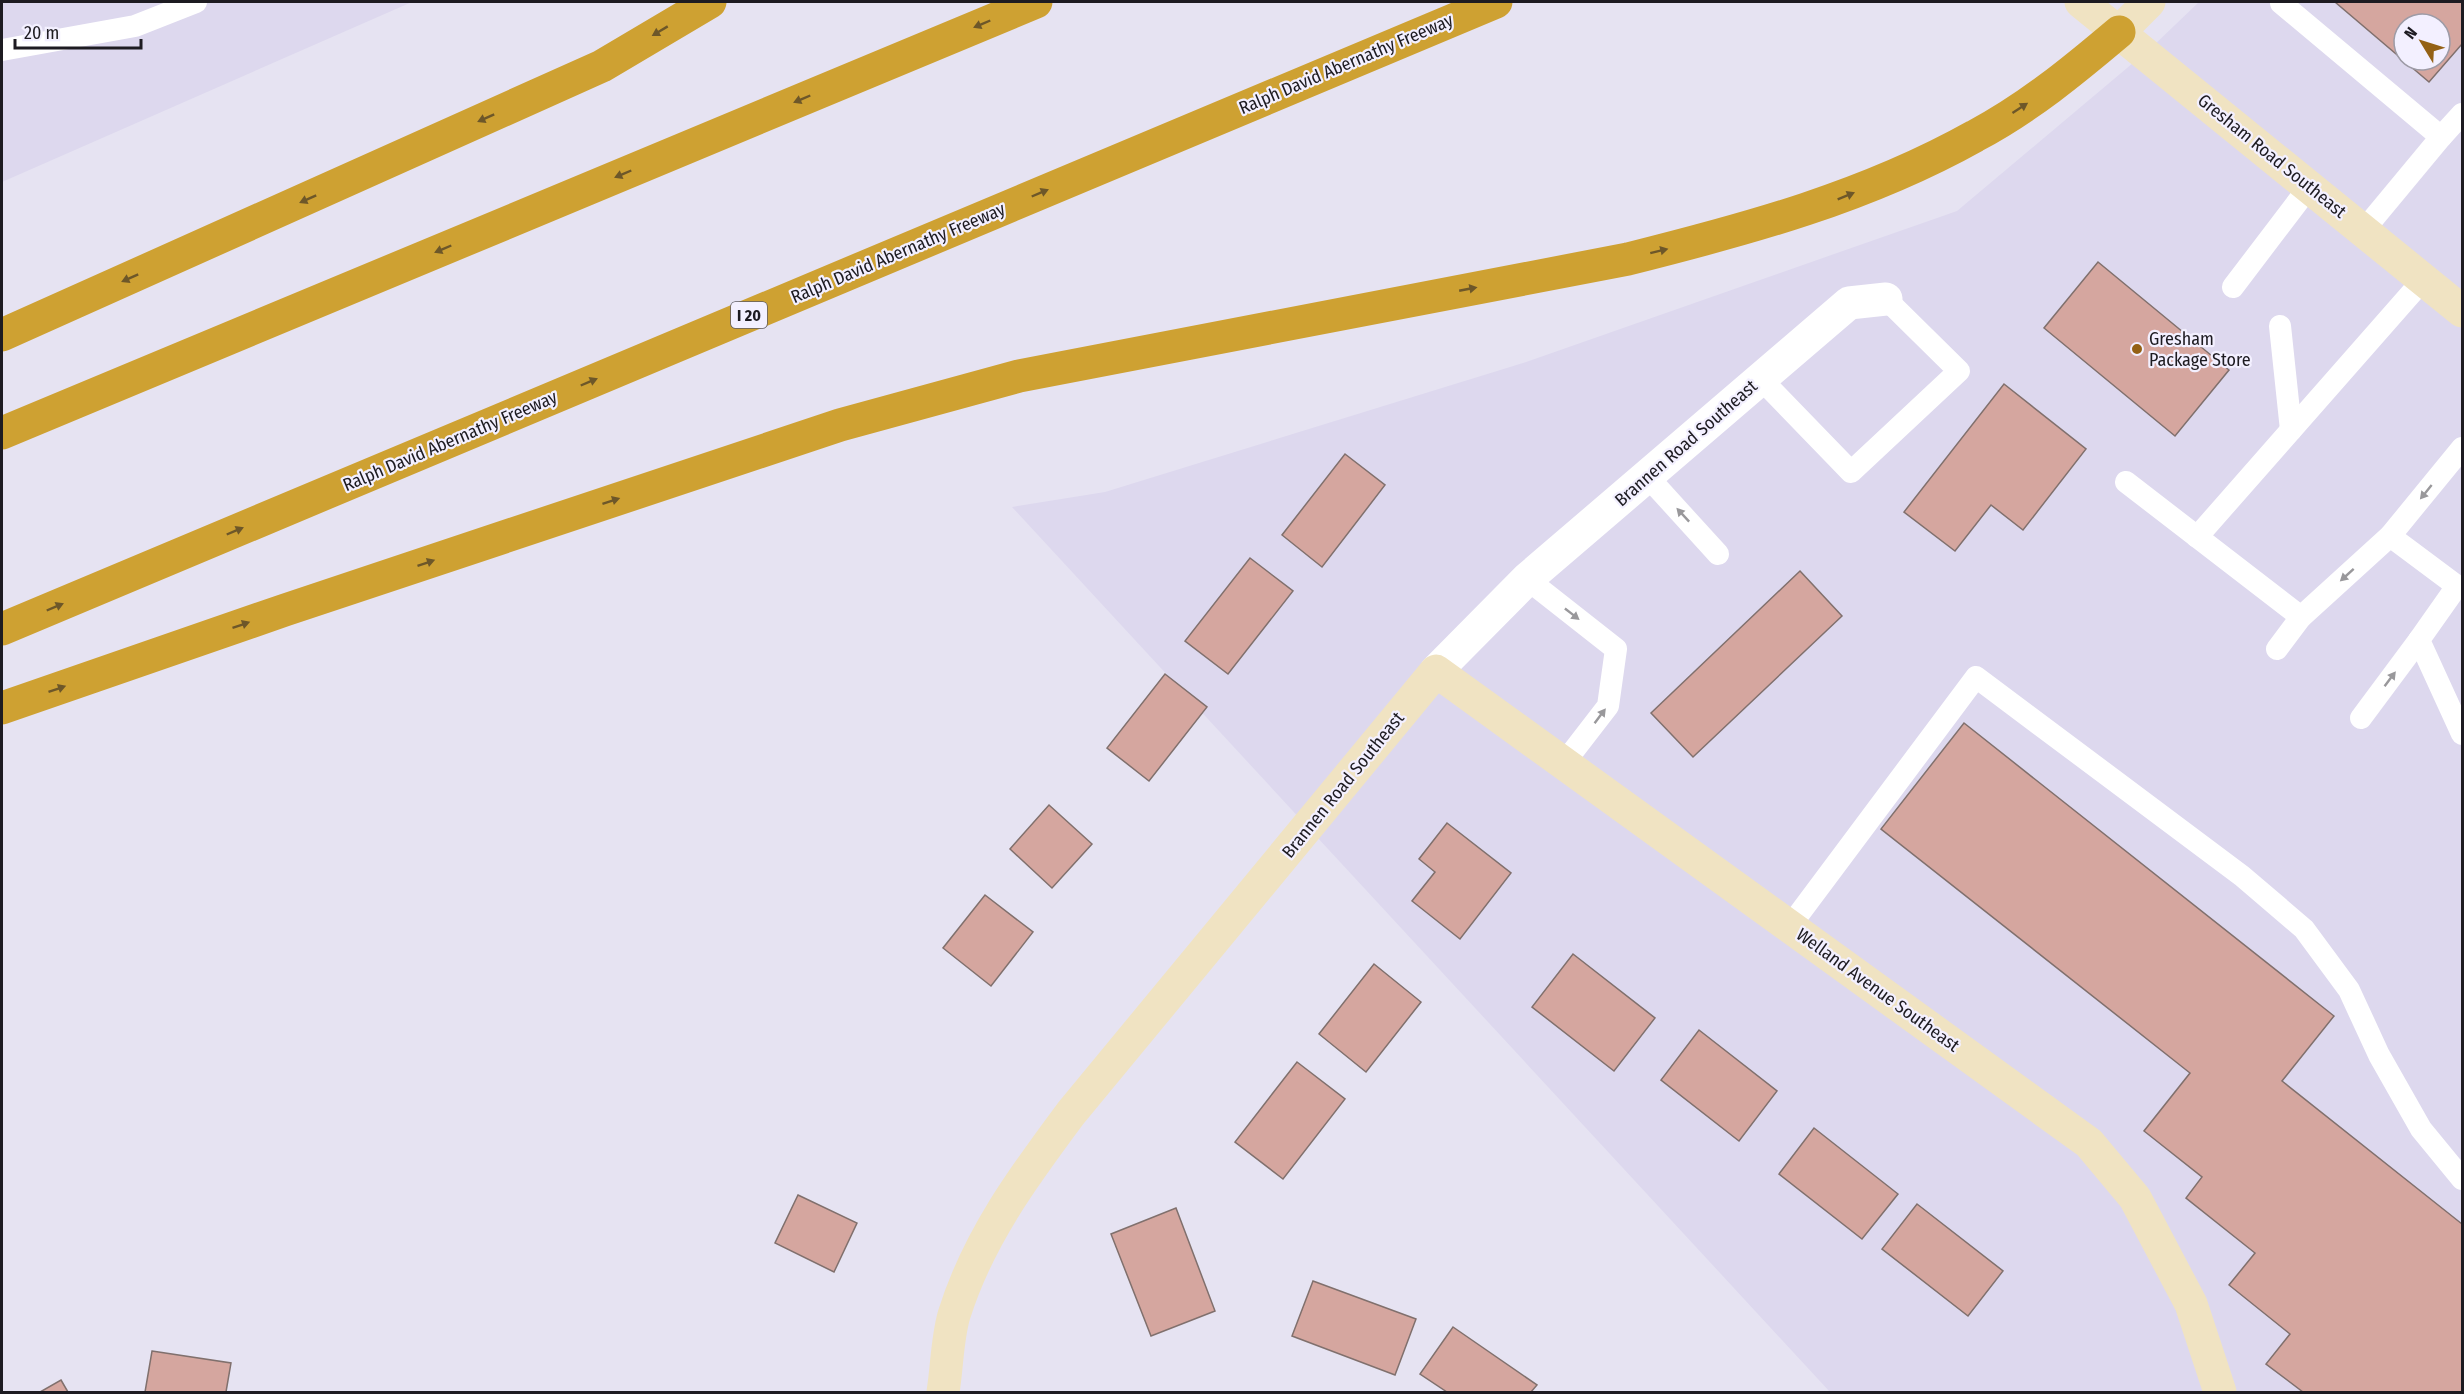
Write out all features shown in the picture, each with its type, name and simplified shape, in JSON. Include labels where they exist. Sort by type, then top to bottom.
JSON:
[{"type":"highway","points":[[2,335],[602,66],[710,2]]},
{"type":"highway","points":[[2,433],[1036,2]]},
{"type":"highway","name":"Ralph David Abernathy Freeway","points":[[2,629],[1496,2]]},
{"type":"highway","points":[[2,708],[285,610],[851,422],[1020,376],[1628,259],[1727,234],[1828,203],[1901,174],[1977,136],[2055,85],[2119,32]]},
{"type":"street","name":"Gresham Road Southeast","points":[[2080,2],[2423,280],[2460,305]]},
{"type":"street","points":[[2119,32],[2149,2]]},
{"type":"street","name":"Brannen Road Southeast","points":[[943,1392],[954,1317],[977,1257],[997,1217],[1028,1171],[1071,1113],[1436,671],[1527,579],[1849,303],[1886,299]]},
{"type":"street","name":"Welland Avenue Southeast","points":[[1436,671],[2089,1143],[2135,1198],[2186,1293],[2220,1392]]},
{"type":"lane","points":[[2,50],[135,26],[196,2]]},
{"type":"lane","points":[[2281,3],[2441,137]]},
{"type":"lane","points":[[2363,231],[2463,114]]},
{"type":"lane","points":[[2233,287],[2310,187]]},
{"type":"lane","points":[[2197,537],[2423,280]]},
{"type":"lane","points":[[1761,379],[1851,472],[1959,371],[1886,299]]},
{"type":"lane","points":[[2280,326],[2291,430]]},
{"type":"lane","points":[[2277,649],[2301,617],[2390,536],[2463,448]]},
{"type":"lane","points":[[1647,476],[1718,554]]},
{"type":"lane","points":[[2126,482],[2301,617]]},
{"type":"lane","points":[[2361,718],[2460,582],[2390,536]]},
{"type":"lane","points":[[1527,579],[1616,649],[1608,706],[1564,763]]},
{"type":"lane","points":[[2419,640],[2463,734]]},
{"type":"lane","points":[[1790,926],[1976,677],[2233,869],[2304,930],[2349,990],[2379,1055],[2421,1129],[2463,1179]]},
{"type":"shaded area","points":[[2,2],[412,2],[2,182]]},
{"type":"shaded area","points":[[2199,2],[2462,2],[2462,1392],[1830,1392],[1012,507],[1105,492],[1523,363],[1957,211],[2152,47]]},
{"type":"building","points":[[2335,2],[2462,2],[2462,44],[2452,56],[2452,12],[2392,12],[2392,51]]},
{"type":"building","points":[[2417,72],[2438,72],[2429,82]]},
{"type":"building","name":"Gresham Package Store","points":[[2098,262],[2229,370],[2175,436],[2044,328]]},
{"type":"building","points":[[2004,384],[2086,449],[2023,530],[1991,505],[1955,551],[1904,512]]},
{"type":"building","points":[[1345,454],[1385,485],[1322,567],[1282,535]]},
{"type":"building","points":[[1250,558],[1293,591],[1228,674],[1185,641]]},
{"type":"building","points":[[1800,571],[1842,616],[1693,757],[1651,713]]},
{"type":"building","points":[[1165,674],[1207,707],[1149,781],[1107,748]]},
{"type":"building","points":[[1964,723],[2334,1016],[2282,1081],[2462,1224],[2462,1392],[2303,1392],[2266,1364],[2290,1334],[2229,1285],[2255,1253],[2186,1198],[2202,1177],[2144,1131],[2190,1073],[1881,829]]},
{"type":"building","points":[[1049,805],[1092,844],[1052,888],[1010,849]]},
{"type":"building","points":[[1447,823],[1511,873],[1460,939],[1412,901],[1435,872],[1419,859]]},
{"type":"building","points":[[985,895],[1033,932],[991,986],[943,948]]},
{"type":"building","points":[[1573,954],[1655,1018],[1614,1071],[1532,1007]]},
{"type":"building","points":[[1374,964],[1421,1002],[1366,1072],[1319,1034]]},
{"type":"building","points":[[1699,1030],[1777,1091],[1739,1141],[1661,1080]]},
{"type":"building","points":[[1297,1062],[1345,1099],[1283,1179],[1235,1142]]},
{"type":"building","points":[[1814,1128],[1898,1194],[1862,1239],[1779,1174]]},
{"type":"building","points":[[798,1195],[857,1223],[834,1272],[775,1243]]},
{"type":"building","points":[[1917,1204],[2003,1271],[1968,1316],[1882,1249]]},
{"type":"building","points":[[1176,1208],[1215,1311],[1151,1336],[1111,1234]]},
{"type":"building","points":[[1313,1281],[1416,1319],[1395,1375],[1292,1336]]},
{"type":"building","points":[[1453,1327],[1537,1385],[1531,1392],[1447,1392],[1420,1374]]},
{"type":"building","points":[[152,1351],[231,1363],[226,1392],[145,1392]]},
{"type":"building","points":[[61,1380],[68,1392],[40,1392]]},
{"type":"place","name":"Gresham Package Store","points":[[2137,349]]}]
